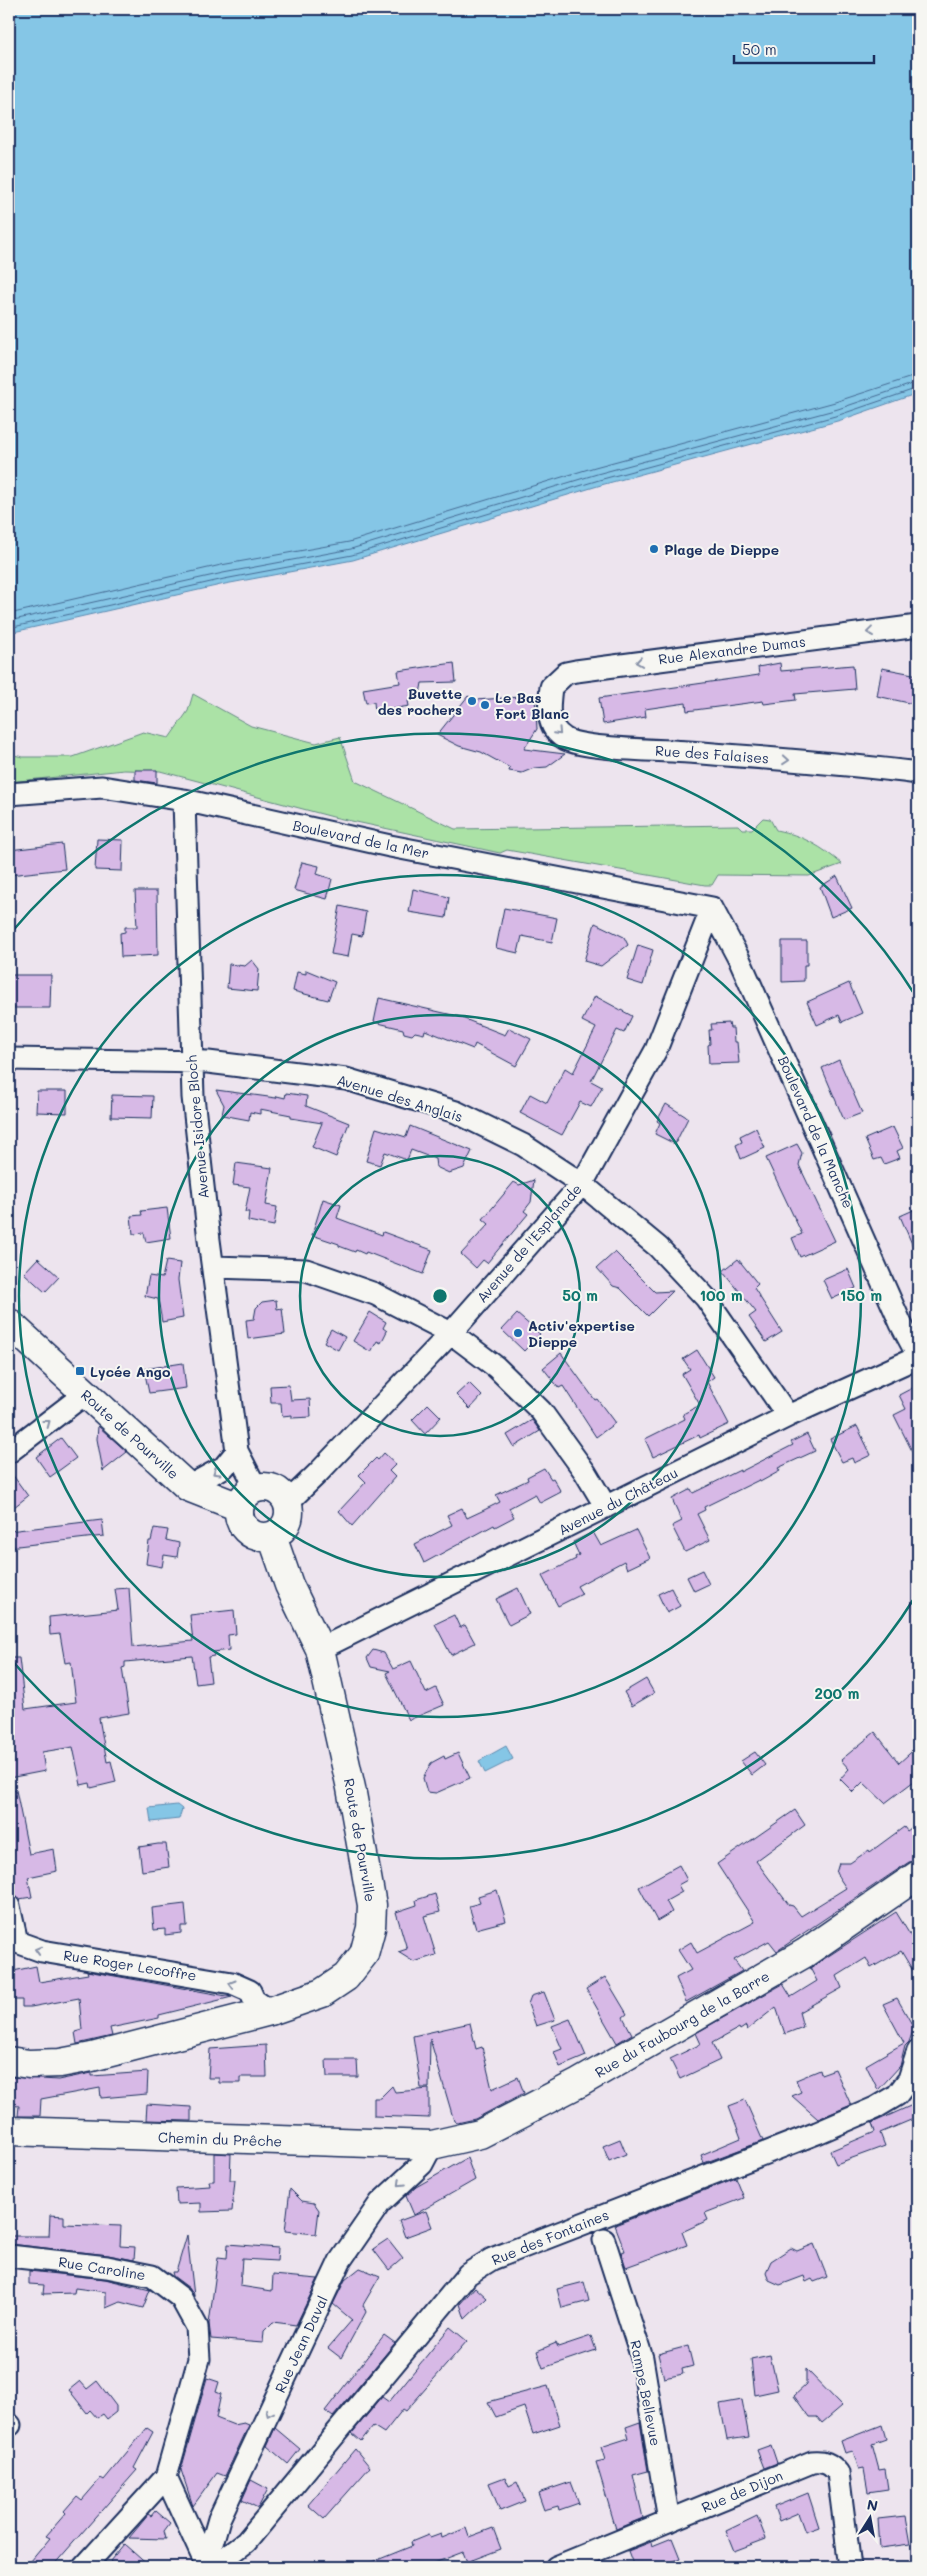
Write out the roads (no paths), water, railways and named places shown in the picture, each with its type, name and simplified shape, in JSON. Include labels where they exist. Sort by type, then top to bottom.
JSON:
[{"type":"main road","name":"Route de Pourville","points":[[9,1323],[188,1487],[248,1498]]},
{"type":"main road","points":[[263,1486],[278,1491],[288,1502],[289,1519],[279,1532],[272,1536],[255,1535],[242,1524],[248,1498],[263,1486]]},
{"type":"main road","name":"Route de Pourville","points":[[9,2061],[29,2064],[60,2063],[92,2057],[270,2011],[322,1993],[346,1977],[364,1954],[371,1928],[372,1905],[351,1788],[320,1649],[289,1585],[272,1536]]},
{"type":"main road","name":"Rue du Faubourg de la Barre","points":[[432,2146],[480,2134],[579,2084],[805,1953],[918,1875]]},
{"type":"main road","name":"Chemin du Prêche","points":[[9,2130],[432,2146]]},
{"type":"street","name":"Rue Alexandre Dumas","points":[[550,687],[566,674],[576,671],[918,626]]},
{"type":"street","name":"Rue des Falaises","points":[[550,687],[549,715],[553,728],[565,739],[593,746],[687,752],[918,772]]},
{"type":"street","name":"Boulevard de la Mer","points":[[9,794],[102,786],[184,800],[390,846],[712,908]]},
{"type":"street","name":"Avenue Isidore Bloch","points":[[184,800],[190,1062],[208,1230],[237,1451],[248,1498]]},
{"type":"street","name":"Avenue de l'Esplanade","points":[[288,1502],[451,1333],[582,1184],[656,1050],[712,908]]},
{"type":"street","name":"Boulevard de la Manche","points":[[712,908],[740,962],[901,1324],[918,1357]]},
{"type":"street","name":"Avenue des Anglais","points":[[9,1059],[190,1062],[346,1079],[456,1112],[523,1145],[582,1184],[658,1247],[706,1298],[788,1416]]},
{"type":"street","points":[[214,1267],[306,1270],[376,1294],[451,1333],[496,1367],[541,1411],[585,1472],[606,1507]]},
{"type":"street","name":"Avenue du Château","points":[[320,1649],[788,1416],[918,1357]]},
{"type":"street","points":[[9,1452],[86,1393]]},
{"type":"street","points":[[188,1487],[220,1470],[237,1451]]},
{"type":"street","name":"Rue Roger Lecoffre","points":[[9,1906],[17,1942],[42,1951],[232,1983],[250,1990],[254,2000],[270,2011]]},
{"type":"street","name":"Rue des Fontaines","points":[[205,2566],[226,2557],[246,2542],[468,2274],[492,2259],[817,2133],[875,2108],[897,2095],[909,2079],[918,2051]]},
{"type":"street","name":"Rue Jean Daval","points":[[205,2566],[219,2519],[340,2261],[380,2204],[422,2164],[432,2146]]},
{"type":"street","name":"Rampe Bellevue","points":[[604,2240],[642,2358],[669,2521]]},
{"type":"street","name":"Rue Caroline","points":[[9,2256],[107,2267],[152,2276],[182,2298],[197,2327],[199,2359],[166,2477]]},
{"type":"street","name":"Rue de Dijon","points":[[556,2567],[812,2462],[822,2461],[832,2465],[838,2473],[850,2567]]},
{"type":"street","points":[[84,2567],[166,2477],[205,2566]]},
{"type":"water","points":[[9,9],[918,9],[918,393],[841,420],[601,485],[353,560],[225,584],[9,633]]},
{"type":"water","points":[[506,1746],[513,1759],[485,1773],[479,1761]]},
{"type":"water","points":[[177,1805],[182,1809],[179,1819],[151,1822],[149,1808]]},
{"type":"place","name":"Plage de Dieppe","points":[[654,549]]},
{"type":"place","name":"Buvette des rochers","points":[[472,701]]},
{"type":"place","name":"Le Bas Fort Blanc","points":[[485,705]]},
{"type":"place","name":"Activ'expertise Dieppe","points":[[518,1333]]},
{"type":"place","name":"Lycée Ango","points":[[80,1371]]}]
